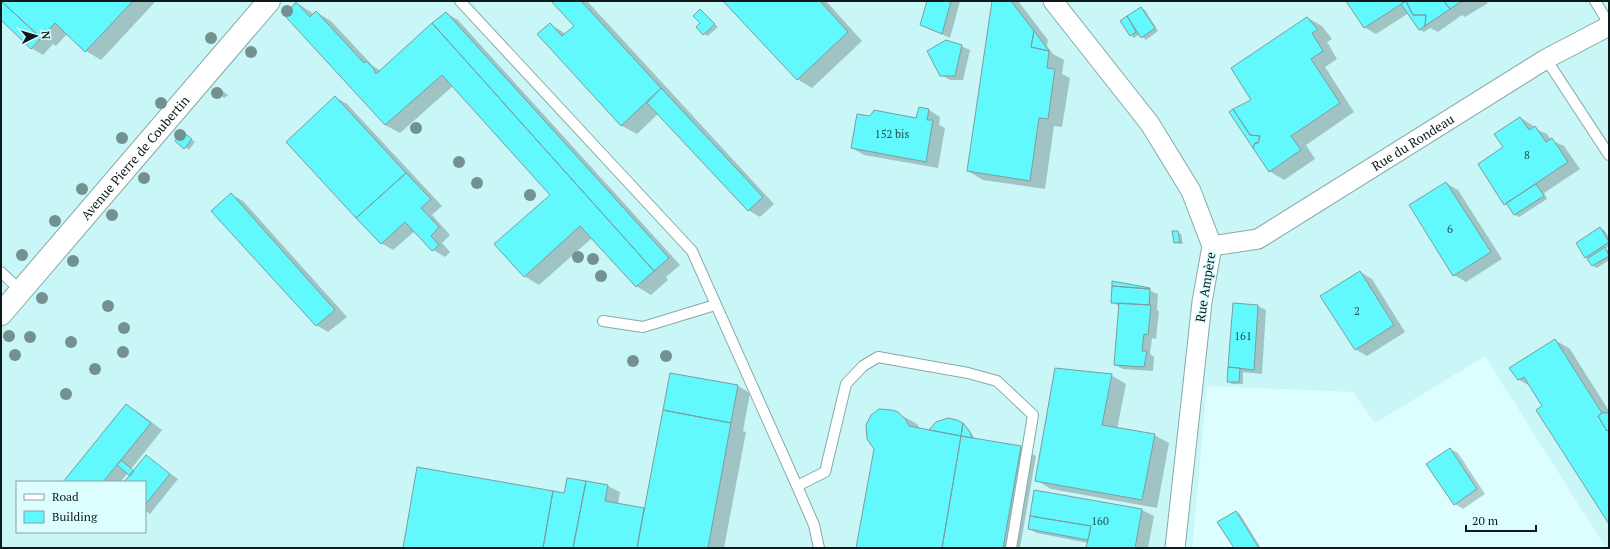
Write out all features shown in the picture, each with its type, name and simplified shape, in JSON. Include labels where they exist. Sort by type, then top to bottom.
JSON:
[{"type":"street","name":"Avenue Pierre de Coubertin","points":[[1,314],[269,1]]},
{"type":"street","name":"Rue Ampère","points":[[1053,1],[1150,124],[1191,191],[1212,246],[1202,302],[1175,548]]},
{"type":"street","name":"Rue du Rondeau","points":[[1212,246],[1258,239],[1546,59],[1609,25]]},
{"type":"lane","points":[[460,1],[692,251],[814,525],[819,548]]},
{"type":"lane","points":[[1595,1],[1609,25]]},
{"type":"lane","points":[[1546,59],[1609,155]]},
{"type":"lane","points":[[1,272],[21,291]]},
{"type":"lane","points":[[603,320],[643,327],[715,304]]},
{"type":"lane","points":[[797,486],[825,472],[846,384],[863,366],[878,357],[968,373],[997,381],[1033,415],[1011,548]]},
{"type":"shaded area","points":[[1,1],[1609,1],[1609,548],[1606,548],[1485,356],[1375,423],[1353,392],[1207,386],[1192,548],[1,548]]},
{"type":"building","points":[[1,1],[41,38],[31,49],[1,20]]},
{"type":"building","points":[[1,1],[133,1],[85,52],[55,23],[41,38]]},
{"type":"building","points":[[551,1],[581,1],[661,88],[621,126],[537,34],[550,23],[562,36],[574,26]]},
{"type":"building","points":[[723,1],[820,1],[848,32],[797,80]]},
{"type":"building","points":[[927,1],[951,1],[942,34],[920,25]]},
{"type":"building","points":[[992,1],[1011,1],[1034,31],[1031,47],[1049,51],[1047,68],[1055,69],[1048,119],[1039,118],[1030,181],[967,171]]},
{"type":"building","points":[[1346,1],[1406,1],[1364,28]]},
{"type":"building","points":[[1406,1],[1444,1],[1450,9],[1425,26],[1426,15],[1413,15]]},
{"type":"building","points":[[1406,1],[1413,15],[1426,15],[1425,26],[1419,30],[1401,4]]},
{"type":"building","points":[[1444,1],[1462,1],[1450,9]]},
{"type":"building","points":[[296,2],[310,17],[316,11],[364,63],[366,61],[375,70],[374,71],[376,74],[432,23],[654,271],[636,287],[580,226],[524,277],[494,244],[550,195],[442,75],[385,125],[285,16]]},
{"type":"building","points":[[1141,7],[1155,28],[1141,38],[1127,16]]},
{"type":"building","points":[[700,9],[715,24],[703,35],[696,27],[700,23],[693,16]]},
{"type":"building","points":[[446,12],[669,258],[654,271],[432,23]]},
{"type":"building","points":[[1127,16],[1136,32],[1130,36],[1120,21]]},
{"type":"building","points":[[1307,17],[1318,30],[1312,33],[1323,51],[1311,59],[1340,103],[1291,136],[1301,150],[1269,172],[1253,148],[1255,143],[1258,143],[1260,136],[1250,135],[1233,109],[1251,100],[1231,68]]},
{"type":"building","points":[[1034,31],[1049,51],[1031,47]]},
{"type":"building","points":[[946,40],[962,45],[955,76],[940,76],[927,51]]},
{"type":"building","points":[[661,88],[763,197],[748,211],[647,103]]},
{"type":"building","points":[[335,96],[406,173],[356,218],[286,142]]},
{"type":"building","points":[[919,107],[929,109],[927,120],[933,120],[926,162],[851,148],[857,114],[870,116],[874,110],[916,118]]},
{"type":"building","points":[[1233,109],[1250,135],[1260,136],[1258,143],[1255,143],[1253,148],[1229,112]]},
{"type":"building","points":[[1520,117],[1529,130],[1535,126],[1546,142],[1552,138],[1568,162],[1504,205],[1478,164],[1503,147],[1494,134]]},
{"type":"building","points":[[183,132],[192,139],[184,149],[175,141]]},
{"type":"building","points":[[406,173],[431,199],[421,208],[439,227],[431,236],[439,245],[432,251],[405,222],[381,244],[356,218]]},
{"type":"building","points":[[1446,182],[1491,252],[1453,276],[1409,205]]},
{"type":"building","points":[[1536,184],[1544,196],[1514,215],[1506,203]]},
{"type":"building","points":[[231,193],[335,310],[316,326],[211,211]]},
{"type":"building","points":[[1600,227],[1609,242],[1585,258],[1576,243]]},
{"type":"building","points":[[1172,231],[1178,231],[1180,242],[1174,243]]},
{"type":"building","points":[[1605,247],[1609,256],[1592,266],[1587,259]]},
{"type":"building","points":[[1360,271],[1394,325],[1355,350],[1320,296]]},
{"type":"building","points":[[1112,281],[1150,288],[1150,289],[1112,286]]},
{"type":"building","points":[[1112,286],[1150,289],[1149,305],[1111,303]]},
{"type":"building","points":[[1119,303],[1151,305],[1148,335],[1144,334],[1142,351],[1147,351],[1144,367],[1114,365]]},
{"type":"building","points":[[1233,303],[1258,305],[1254,370],[1228,367]]},
{"type":"building","points":[[1555,339],[1602,413],[1598,416],[1607,431],[1609,429],[1609,524],[1536,410],[1542,406],[1524,377],[1518,380],[1509,368]]},
{"type":"building","points":[[1228,367],[1240,368],[1239,382],[1227,382]]},
{"type":"building","points":[[1055,368],[1112,374],[1102,425],[1155,434],[1142,500],[1035,481]]},
{"type":"building","points":[[670,373],[738,385],[731,423],[663,410]]},
{"type":"building","points":[[126,404],[151,423],[104,481],[64,481]]},
{"type":"building","points":[[879,409],[898,412],[906,420],[909,426],[961,436],[942,548],[856,548],[874,449],[867,439],[866,425],[871,415]]},
{"type":"building","points":[[663,410],[731,423],[708,548],[637,548]]},
{"type":"building","points":[[1602,413],[1609,413],[1609,429],[1607,431],[1598,416]]},
{"type":"building","points":[[948,418],[963,423],[961,436],[929,430],[936,422]]},
{"type":"building","points":[[963,423],[970,432],[972,438],[961,436]]},
{"type":"building","points":[[961,436],[1021,446],[1003,548],[942,548]]},
{"type":"building","points":[[1450,448],[1477,489],[1454,505],[1426,464]]},
{"type":"building","points":[[146,455],[170,474],[146,504],[146,481],[125,481]]},
{"type":"building","points":[[121,460],[134,471],[130,476],[117,465]]},
{"type":"building","points":[[417,467],[553,491],[543,548],[403,548]]},
{"type":"building","points":[[567,478],[586,481],[573,548],[543,548],[553,491],[564,493]]},
{"type":"building","points":[[586,481],[608,485],[605,501],[644,508],[637,548],[573,548]]},
{"type":"building","points":[[1034,490],[1142,509],[1135,548],[1086,548],[1091,526],[1030,516]]},
{"type":"building","points":[[1236,511],[1259,548],[1234,548],[1217,522]]},
{"type":"building","points":[[1030,516],[1091,526],[1088,540],[1028,529]]}]
